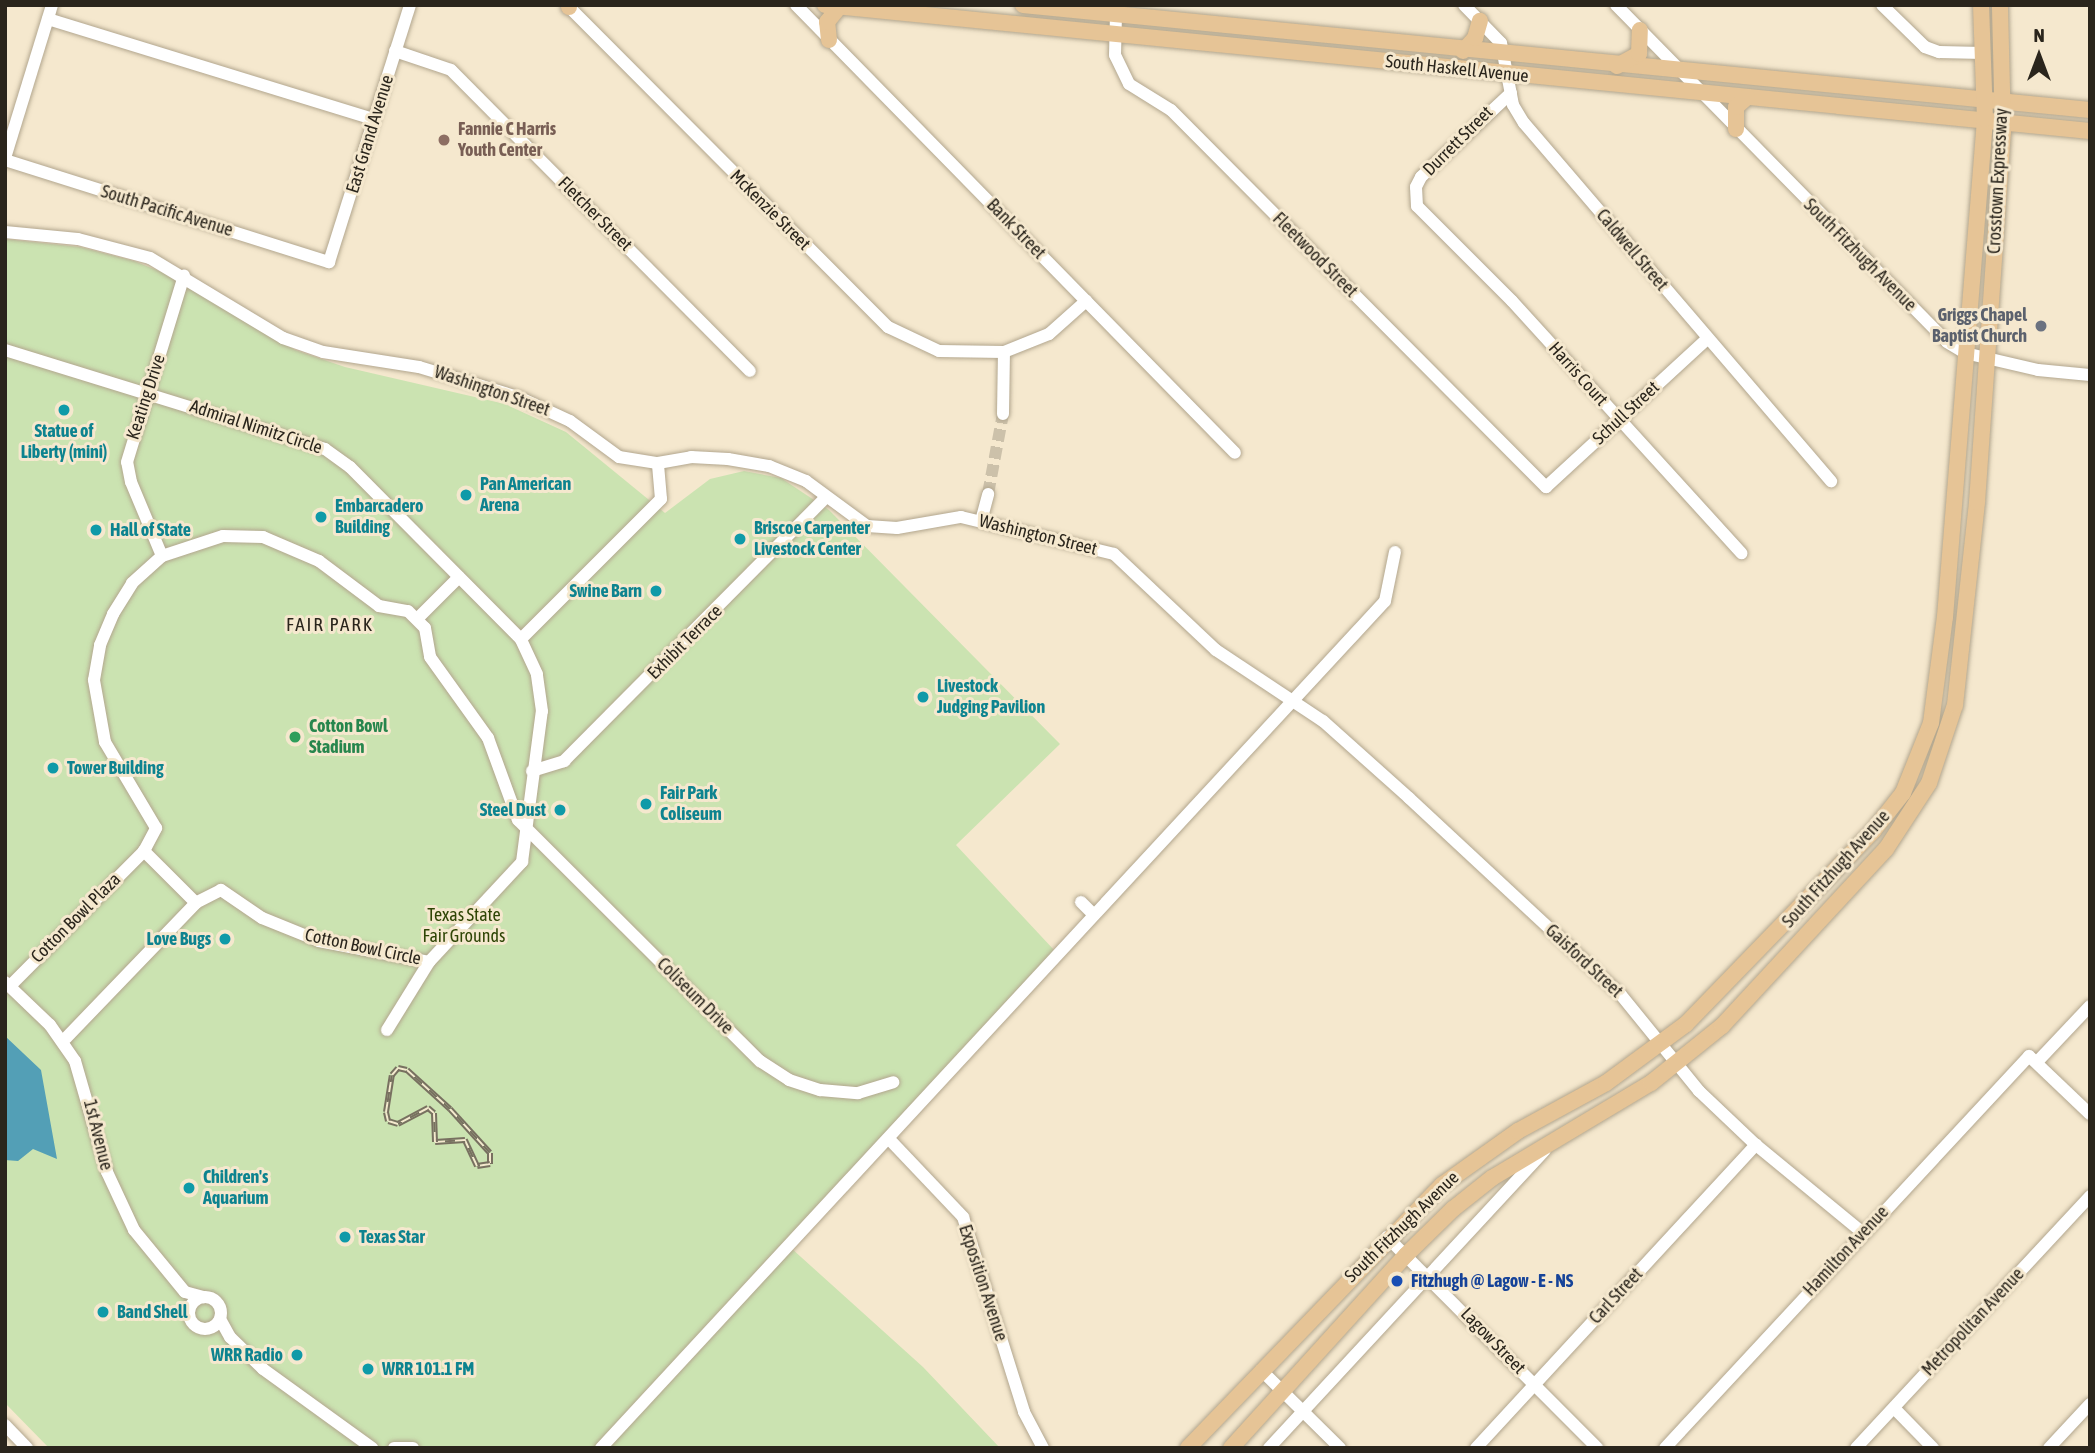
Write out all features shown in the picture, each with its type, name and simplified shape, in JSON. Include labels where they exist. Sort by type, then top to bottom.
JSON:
[{"type":"main road","name":"South Haskell Avenue","points":[[1023,5],[1463,51],[2090,110]]},
{"type":"main road","name":"Crosstown Expressway","points":[[1965,353],[1985,99],[1981,5]]},
{"type":"main road","name":"Crosstown Expressway","points":[[1987,357],[2003,121],[2000,5]]},
{"type":"main road","points":[[829,40],[827,22],[832,6]]},
{"type":"main road","name":"South Haskell Avenue","points":[[832,6],[2090,131]]},
{"type":"main road","points":[[1463,51],[1475,38],[1480,21]]},
{"type":"main road","points":[[1617,66],[1639,54],[1640,30]]},
{"type":"main road","points":[[1736,129],[1736,107],[1747,97]]},
{"type":"main road","name":"South Fitzhugh Avenue","points":[[1188,1448],[1387,1237],[1476,1159],[1606,1083],[1662,1044],[1734,979],[1873,831],[1914,772],[1935,701],[1945,617],[1965,353]]},
{"type":"main road","name":"South Fitzhugh Avenue","points":[[1231,1448],[1406,1255],[1492,1178],[1677,1064],[1755,992],[1894,839],[1929,783],[1955,705],[1966,621],[1987,357]]},
{"type":"street","points":[[5,159],[52,5]]},
{"type":"street","name":"East Grand Avenue","points":[[329,262],[410,5]]},
{"type":"street","name":"Bank Street","points":[[796,5],[1235,453]]},
{"type":"street","name":"Caldwell Street","points":[[1464,5],[1507,55],[1511,93],[1524,123],[1831,481]]},
{"type":"street","name":"South Fitzhugh Avenue","points":[[1616,5],[1947,342],[1965,353]]},
{"type":"street","points":[[1882,5],[1925,47],[1940,52],[1983,53]]},
{"type":"street","name":"McKenzie Street","points":[[568,6],[888,327],[939,351],[1004,352]]},
{"type":"street","points":[[1038,27],[1042,6]]},
{"type":"street","name":"Fleetwood Street","points":[[1116,14],[1114,35],[1119,70],[1129,84],[1171,110],[1546,487]]},
{"type":"street","points":[[48,19],[374,119]]},
{"type":"street","name":"Fletcher Street","points":[[395,51],[451,70],[750,371]]},
{"type":"street","name":"Durrett Street","points":[[1415,196],[1421,177],[1511,93]]},
{"type":"street","name":"South Pacific Avenue","points":[[5,159],[329,262]]},
{"type":"street","name":"Harris Court","points":[[1415,196],[1417,206],[1512,301],[1741,553]]},
{"type":"street","name":"Washington Street","points":[[5,232],[106,244],[150,258],[184,275],[301,345],[419,367],[481,384],[549,410],[619,457],[658,463],[691,457],[769,466],[804,480],[852,519],[875,527],[897,528],[961,517],[1114,554],[1216,650],[1292,701]]},
{"type":"street","name":"Keating Drive","points":[[162,556],[131,482],[127,462],[184,275]]},
{"type":"street","points":[[1003,414],[1004,352],[1049,334],[1086,301]]},
{"type":"street","name":"Schull Street","points":[[1546,487],[1707,338]]},
{"type":"street","name":"Admiral Nimitz Circle","points":[[5,350],[325,449],[350,467],[521,639],[537,674],[542,711],[522,862],[429,962],[387,1030]]},
{"type":"street","points":[[1965,353],[2038,370],[2090,375]]},
{"type":"street","points":[[521,639],[661,499],[658,463]]},
{"type":"street","points":[[981,521],[988,494]]},
{"type":"street","name":"Exhibit Terrace","points":[[532,771],[564,761],[826,497]]},
{"type":"street","points":[[66,1038],[196,903],[144,850],[156,828],[105,742],[94,680],[100,645],[113,614],[132,583],[162,556],[223,536],[263,537],[319,561],[379,606],[408,611],[418,618],[425,628],[430,657],[488,738],[511,807],[528,831]]},
{"type":"street","points":[[601,1448],[1385,601],[1395,552]]},
{"type":"street","points":[[418,618],[460,577]]},
{"type":"street","name":"Gaisford Street","points":[[1292,701],[1323,721],[1621,995],[1677,1064],[1756,1145],[1863,1233]]},
{"type":"street","name":"Coliseum Drive","points":[[528,831],[773,1072],[801,1085],[840,1093],[875,1091],[893,1082]]},
{"type":"street","name":"Cotton Bowl Plaza","points":[[7,984],[144,850]]},
{"type":"street","name":"Cotton Bowl Circle","points":[[196,903],[221,890],[262,918],[319,941],[429,962]]},
{"type":"street","points":[[1081,902],[1094,915]]},
{"type":"street","name":"1st Avenue","points":[[7,984],[70,1052],[84,1081],[102,1155],[121,1205],[153,1257],[186,1292]]},
{"type":"street","name":"Hamilton Avenue","points":[[1665,1448],[1863,1233],[2033,1059],[2090,1006]]},
{"type":"street","points":[[2033,1059],[2090,1114]]},
{"type":"street","name":"Exposition Avenue","points":[[889,1139],[962,1217],[1024,1412],[1043,1448]]},
{"type":"street","name":"South Fitzhugh Avenue","points":[[1269,1448],[1552,1142]]},
{"type":"street","name":"Carl Street","points":[[1476,1448],[1756,1145]]},
{"type":"street","name":"Metropolitan Avenue","points":[[1856,1448],[2090,1196]]},
{"type":"street","name":"Lagow Street","points":[[1387,1237],[1430,1277],[1597,1448]]},
{"type":"street","points":[[230,1337],[194,1325],[186,1292],[218,1304],[220,1319],[230,1337],[288,1391],[372,1448]]},
{"type":"street","points":[[189,1311],[194,1302],[204,1297]]},
{"type":"street","points":[[208,1329],[220,1319]]},
{"type":"street","points":[[1261,1370],[1340,1448]]},
{"type":"street","points":[[2049,1448],[2090,1404]]},
{"type":"street","points":[[1894,1408],[1933,1448]]},
{"type":"street","points":[[5,1425],[27,1448]]},
{"type":"street","points":[[394,1448],[413,1448]]},
{"type":"green space","name":"Texas State Fair Grounds","points":[[5,239],[80,247],[134,261],[174,277],[295,350],[345,367],[505,404],[566,432],[665,513],[710,479],[744,471],[781,478],[829,510],[1060,744],[956,845],[1054,950],[791,1248],[923,1367],[1000,1448],[49,1448],[5,1403]]},
{"type":"water","points":[[5,1036],[41,1070],[57,1159],[33,1149],[18,1161],[5,1160]]},
{"type":"tunnel","points":[[988,494],[1003,414]]},
{"type":"railway","points":[[398,1068],[407,1070],[450,1109],[490,1153],[490,1164],[477,1166],[465,1140],[435,1142],[434,1113],[428,1108],[398,1124],[388,1121],[386,1112],[392,1075],[398,1068]]},
{"type":"place","name":"Fannie C Harris Youth Center","points":[[444,140]]},
{"type":"place","name":"Griggs Chapel Baptist Church","points":[[2041,326]]},
{"type":"place","name":"Statue of Liberty (mini)","points":[[64,410]]},
{"type":"place","name":"Pan American Arena","points":[[466,495]]},
{"type":"place","name":"Embarcadero Building","points":[[321,517]]},
{"type":"place","name":"Hall of State","points":[[96,530]]},
{"type":"place","name":"Briscoe Carpenter Livestock Center","points":[[740,539]]},
{"type":"place","name":"Swine Barn","points":[[656,591]]},
{"type":"place","name":"Livestock Judging Pavilion","points":[[923,697]]},
{"type":"place","name":"Cotton Bowl Stadium","points":[[295,737]]},
{"type":"place","name":"Tower Building","points":[[53,768]]},
{"type":"place","name":"Fair Park Coliseum","points":[[646,804]]},
{"type":"place","name":"Steel Dust","points":[[560,810]]},
{"type":"place","name":"Love Bugs","points":[[225,939]]},
{"type":"place","name":"Children's Aquarium","points":[[189,1188]]},
{"type":"place","name":"Texas Star","points":[[345,1237]]},
{"type":"place","name":"Fitzhugh @ Lagow - E - NS","points":[[1397,1281]]},
{"type":"place","name":"Band Shell","points":[[103,1312]]},
{"type":"place","name":"WRR Radio","points":[[297,1355]]},
{"type":"place","name":"WRR 101.1 FM","points":[[368,1369]]},
{"type":"district","name":"FAIR PARK","points":[[330,625]]}]
